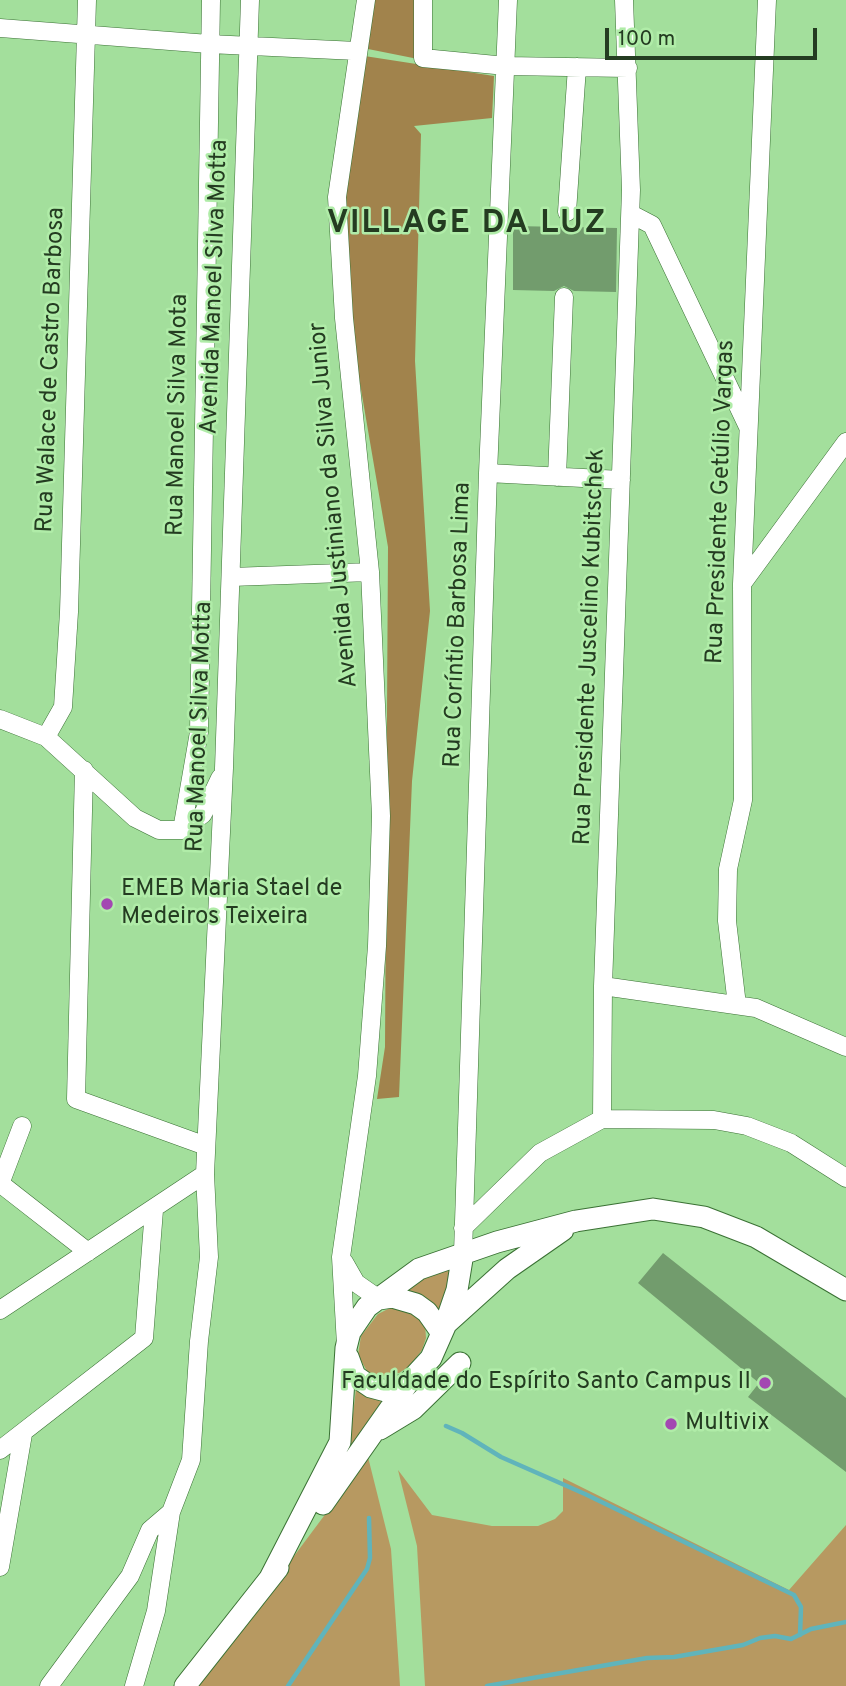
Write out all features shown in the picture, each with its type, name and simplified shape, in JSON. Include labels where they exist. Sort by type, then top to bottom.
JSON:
[{"type":"main road","points":[[270,1578],[340,1442],[346,1348],[358,1318],[419,1269],[463,1253],[576,1221],[653,1209],[704,1217],[756,1237],[846,1290]]},
{"type":"main road","points":[[443,1328],[507,1269],[576,1221]]},
{"type":"main road","points":[[185,1686],[270,1578],[408,1383],[431,1358],[457,1290],[463,1253]]},
{"type":"main road","points":[[379,1299],[391,1297],[416,1304],[443,1328]]},
{"type":"main road","points":[[346,1348],[355,1376],[371,1387],[386,1391],[408,1383]]},
{"type":"main road","points":[[372,1434],[413,1409],[460,1363]]},
{"type":"street","name":"Rua Walace de Castro Barbosa","points":[[46,737],[63,708],[69,611],[87,0]]},
{"type":"street","name":"Rua Manoel Silva Mota","points":[[182,830],[199,732],[211,0]]},
{"type":"street","name":"Avenida Manoel Silva Motta","points":[[231,577],[250,0]]},
{"type":"street","name":"Avenida Justiniano da Silva Junior","points":[[346,1348],[341,1257],[367,1076],[377,946],[381,816],[370,572],[344,318],[337,197],[356,51],[366,0]]},
{"type":"street","points":[[423,0],[423,58],[506,66],[628,68]]},
{"type":"street","name":"Rua Coríntio Barbosa Lima","points":[[463,1253],[488,473],[508,0]]},
{"type":"street","name":"Rua Presidente Juscelino Kubitschek","points":[[602,1119],[603,986],[631,214],[624,0]]},
{"type":"street","name":"Rua Presidente Getúlio Vargas","points":[[737,1004],[727,921],[728,869],[743,800],[742,584],[767,0]]},
{"type":"street","points":[[0,28],[209,44],[356,51]]},
{"type":"street","points":[[567,212],[577,67]]},
{"type":"street","points":[[631,214],[652,225],[749,430]]},
{"type":"street","points":[[557,477],[564,296]]},
{"type":"street","points":[[742,584],[846,442]]},
{"type":"street","points":[[488,473],[621,480]]},
{"type":"street","points":[[231,577],[370,572]]},
{"type":"street","name":"Rua Manoel Silva Motta","points":[[171,1512],[191,1460],[199,1340],[209,1257],[205,1174],[231,577]]},
{"type":"street","points":[[0,719],[46,737],[135,818],[159,830],[182,830],[203,814],[224,768]]},
{"type":"street","points":[[84,770],[76,1099],[206,1146]]},
{"type":"street","points":[[603,986],[756,1008],[846,1047]]},
{"type":"street","points":[[463,1228],[540,1153],[602,1119],[713,1121],[747,1126],[791,1143],[846,1178]]},
{"type":"street","points":[[22,1126],[0,1184],[88,1252]]},
{"type":"street","points":[[0,1310],[155,1210],[205,1174]]},
{"type":"street","points":[[0,1450],[144,1338],[155,1210]]},
{"type":"street","points":[[341,1257],[356,1283],[379,1299]]},
{"type":"street","points":[[0,1567],[23,1434]]},
{"type":"street","points":[[49,1686],[130,1576],[150,1530],[171,1512]]},
{"type":"street","points":[[134,1686],[156,1611],[171,1512]]},
{"type":"shaded area","points":[[375,0],[416,0],[418,59],[368,49],[371,5]]},
{"type":"shaded area","points":[[358,55],[494,76],[492,118],[414,126],[421,134],[415,361],[430,611],[412,781],[399,1097],[377,1099],[385,1047],[388,547],[351,331],[343,198]]},
{"type":"shaded area","points":[[453,1264],[441,1315],[402,1288]]},
{"type":"shaded area","points":[[392,1307],[415,1314],[425,1324],[426,1338],[422,1350],[410,1366],[399,1373],[383,1376],[368,1373],[358,1355],[361,1336],[378,1314]]},
{"type":"shaded area","points":[[356,1389],[382,1401],[349,1449]]},
{"type":"shaded area","points":[[368,1457],[391,1549],[400,1686],[197,1686]]},
{"type":"shaded area","points":[[398,1470],[432,1515],[492,1526],[538,1526],[555,1519],[563,1511],[563,1478],[789,1590],[846,1525],[846,1686],[425,1686],[417,1546]]},
{"type":"building","points":[[513,226],[617,228],[616,292],[574,291],[564,286],[554,291],[513,290]]},
{"type":"building","name":"Faculdade do Espírito Santo Campus II","points":[[663,1253],[846,1398],[846,1472],[748,1397],[759,1383],[638,1283]]},
{"type":"waterway","points":[[446,1426],[501,1457],[585,1494],[794,1595],[801,1607],[800,1635]]},
{"type":"waterway","points":[[288,1686],[367,1569],[370,1558],[369,1518]]},
{"type":"waterway","points":[[487,1686],[647,1658],[674,1657],[743,1645],[760,1638],[775,1636],[791,1639],[811,1629],[846,1622]]},
{"type":"place","name":"EMEB Maria Stael de Medeiros Teixeira","points":[[107,904]]},
{"type":"place","name":"Faculdade do Espírito Santo Campus II","points":[[765,1383]]},
{"type":"place","name":"Multivix","points":[[671,1424]]},
{"type":"district","name":"VILLAGE DA LUZ","points":[[467,226]]}]
